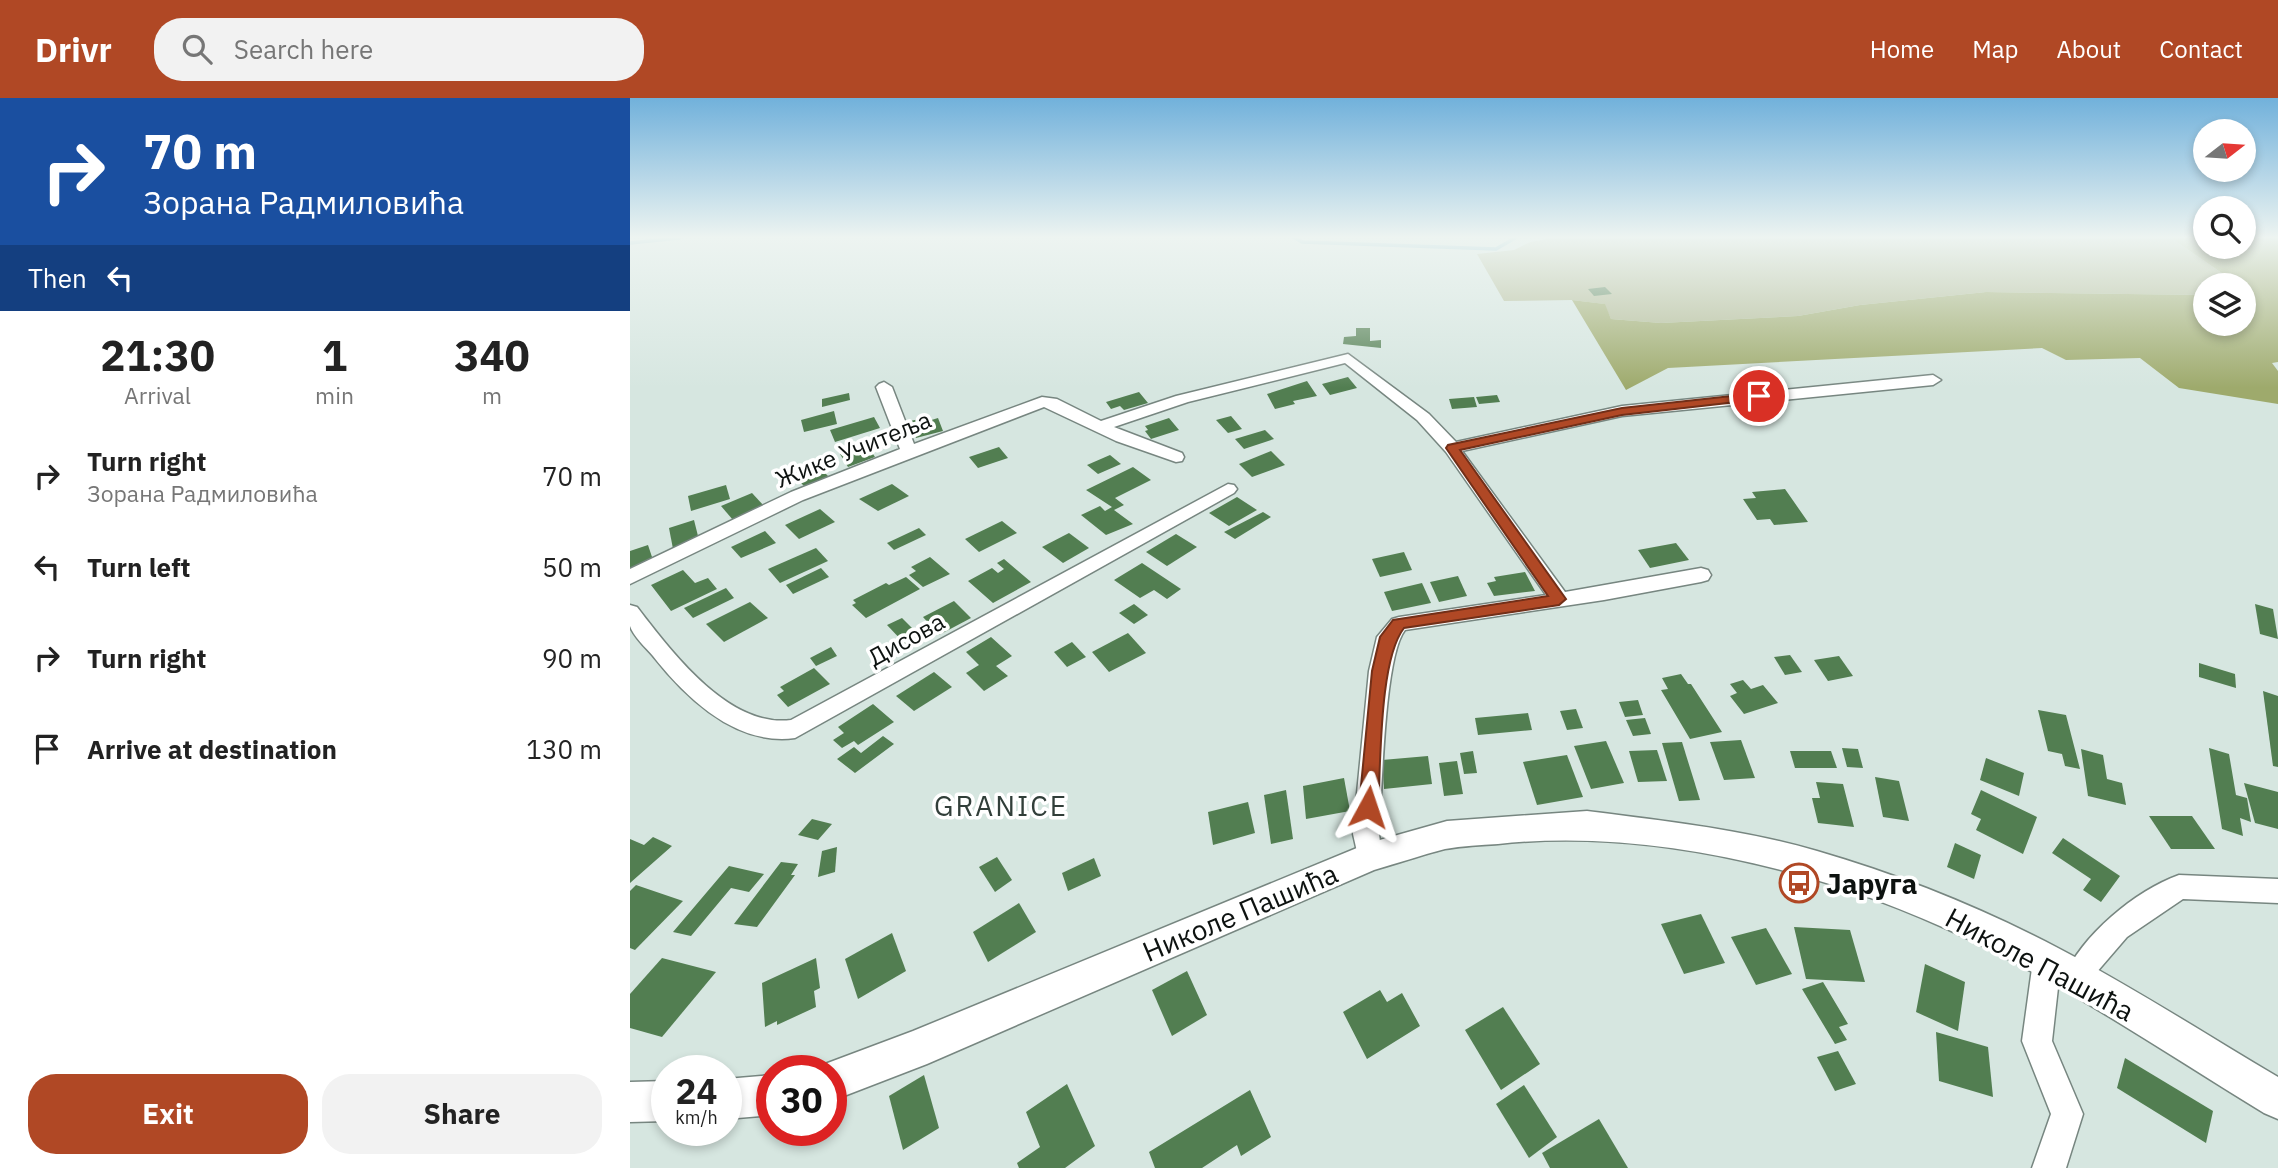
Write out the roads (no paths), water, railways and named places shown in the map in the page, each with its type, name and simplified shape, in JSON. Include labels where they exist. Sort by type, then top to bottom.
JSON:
[{"type":"street","points":[[1099,427],[1194,396],[1349,358],[1423,417],[1452,448],[1559,599]]},
{"type":"street","points":[[1452,448],[1622,411],[1933,380]]},
{"type":"street","points":[[884,387],[892,415],[909,451]]},
{"type":"street","name":"Жике Учитеља","points":[[630,577],[797,496],[1042,402],[1051,402],[1122,438],[1176,457]]},
{"type":"street","name":"Дисова","points":[[630,612],[657,647],[717,708],[770,731],[796,729],[1228,489]]},
{"type":"street","points":[[1369,857],[1366,834],[1380,671],[1388,637],[1399,624],[1701,575]]},
{"type":"street","name":"Николе Пашића","points":[[847,1075],[1369,857],[1447,835],[1587,825],[1729,844],[1816,865],[1892,891],[1980,927],[2047,961],[2278,1099]]},
{"type":"street","points":[[2078,979],[2086,963],[2117,928],[2179,887],[2278,891]]},
{"type":"street","points":[[2047,961],[2036,1041],[2067,1114],[2049,1168]]},
{"type":"street","points":[[630,1102],[651,1101]]},
{"type":"place","name":"Јаруга","points":[[1799,883]]},
{"type":"district","name":"GRANICE","points":[[1001,805]]}]
